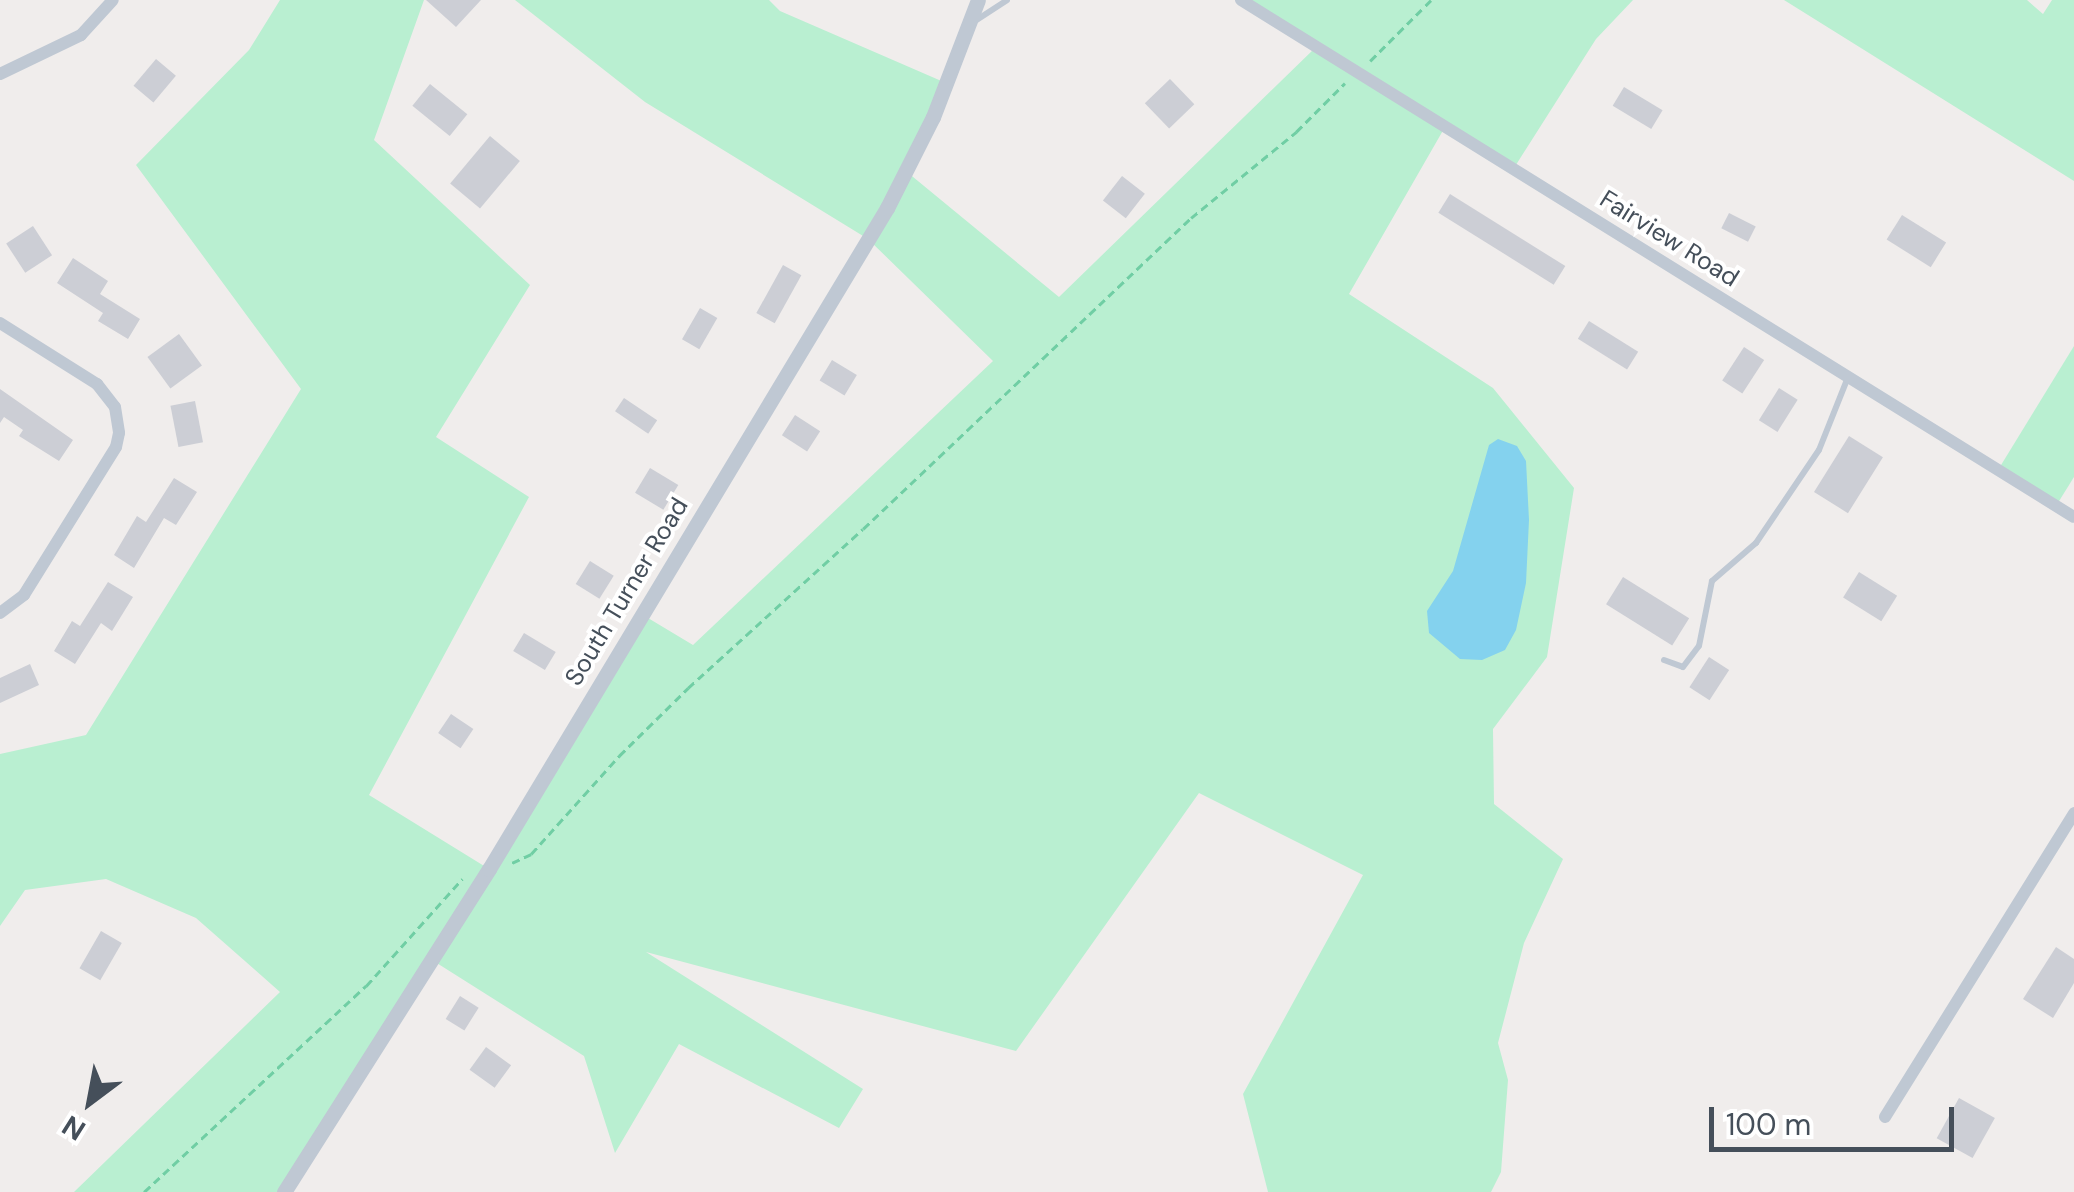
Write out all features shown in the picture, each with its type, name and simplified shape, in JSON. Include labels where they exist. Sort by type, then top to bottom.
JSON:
[{"type":"street","points":[[0,74],[81,35],[113,0]]},
{"type":"street","name":"South Turner Road","points":[[284,1192],[489,869],[887,208],[932,117],[978,0]]},
{"type":"street","name":"Fairview Road","points":[[1240,0],[2074,517]]},
{"type":"street","points":[[0,322],[97,384],[115,407],[119,433],[116,447],[24,596],[0,614]]},
{"type":"street","points":[[1885,1117],[2074,814]]},
{"type":"lane","points":[[970,24],[1007,0]]},
{"type":"lane","points":[[1664,660],[1683,667],[1699,646],[1712,581],[1756,543],[1818,450],[1848,376]]},
{"type":"path","points":[[1382,49],[1431,0]]},
{"type":"path","points":[[504,865],[531,854],[688,688],[864,530],[1191,218],[1296,132],[1351,77]]},
{"type":"path","points":[[144,1192],[366,986],[440,900]]},
{"type":"green space","points":[[280,0],[424,0],[374,140],[530,285],[436,437],[529,497],[369,795],[489,869],[643,615],[693,645],[993,361],[868,239],[645,102],[515,0],[769,0],[780,11],[946,83],[907,172],[1059,297],[1315,48],[1241,0],[1633,0],[1596,39],[1514,168],[1445,127],[1349,294],[1493,388],[1574,488],[1547,657],[1493,729],[1494,804],[1563,859],[1524,943],[1498,1043],[1508,1080],[1501,1172],[1491,1192],[1268,1192],[1243,1094],[1363,875],[1199,793],[1016,1051],[646,952],[863,1089],[839,1128],[679,1044],[615,1153],[584,1056],[432,960],[284,1192],[74,1192],[280,992],[196,918],[106,879],[25,890],[0,926],[0,754],[86,735],[301,389],[136,165],[249,50]]},
{"type":"green space","points":[[1784,0],[2027,0],[2043,14],[2052,0],[2074,0],[2074,181]]},
{"type":"green space","points":[[2074,346],[2074,477],[2056,506],[1998,470]]},
{"type":"water","points":[[1498,439],[1517,446],[1526,461],[1526,583],[1516,630],[1505,650],[1482,660],[1460,659],[1429,633],[1427,611],[1453,571],[1489,445]]},
{"type":"building","points":[[426,0],[481,0],[456,27]]},
{"type":"building","points":[[156,59],[176,76],[153,103],[134,86]]},
{"type":"building","points":[[1170,79],[1194,104],[1169,128],[1145,103]]},
{"type":"building","points":[[430,84],[467,114],[450,136],[412,106]]},
{"type":"building","points":[[1624,87],[1663,110],[1651,129],[1613,106]]},
{"type":"building","points":[[490,136],[520,161],[480,209],[450,183]]},
{"type":"building","points":[[1122,176],[1145,194],[1126,218],[1103,200]]},
{"type":"building","points":[[1450,194],[1565,266],[1554,285],[1438,213]]},
{"type":"building","points":[[1729,213],[1756,227],[1748,242],[1721,228]]},
{"type":"building","points":[[1902,215],[1946,243],[1931,267],[1887,240]]},
{"type":"building","points":[[33,226],[52,255],[25,273],[6,243]]},
{"type":"building","points":[[73,258],[108,281],[100,294],[140,319],[128,339],[98,321],[103,313],[57,283]]},
{"type":"building","points":[[783,265],[801,275],[775,323],[756,313]]},
{"type":"building","points":[[700,308],[717,318],[699,349],[682,339]]},
{"type":"building","points":[[1589,321],[1638,352],[1627,370],[1578,339]]},
{"type":"building","points":[[179,334],[202,366],[170,388],[147,357]]},
{"type":"building","points":[[1744,347],[1764,360],[1742,394],[1722,381]]},
{"type":"building","points":[[832,360],[857,375],[844,396],[820,381]]},
{"type":"building","points":[[1779,388],[1798,400],[1778,432],[1759,420]]},
{"type":"building","points":[[0,389],[73,440],[59,461],[19,436],[23,430],[4,417],[0,423]]},
{"type":"building","points":[[624,398],[657,420],[648,434],[615,411]]},
{"type":"building","points":[[195,401],[203,442],[178,447],[170,406]]},
{"type":"building","points":[[795,415],[820,431],[807,451],[782,435]]},
{"type":"building","points":[[1849,436],[1883,457],[1848,513],[1814,492]]},
{"type":"building","points":[[650,468],[678,485],[663,510],[635,493]]},
{"type":"building","points":[[174,478],[197,492],[176,525],[164,518],[134,568],[114,555],[137,516],[146,522]]},
{"type":"building","points":[[590,561],[614,576],[599,599],[576,584]]},
{"type":"building","points":[[1859,572],[1897,596],[1881,621],[1843,597]]},
{"type":"building","points":[[1623,577],[1689,618],[1672,645],[1606,604]]},
{"type":"building","points":[[108,582],[133,597],[112,631],[101,623],[75,664],[54,651],[72,621],[80,626]]},
{"type":"building","points":[[524,633],[556,652],[545,670],[513,651]]},
{"type":"building","points":[[1709,657],[1729,670],[1710,700],[1689,687]]},
{"type":"building","points":[[30,664],[39,685],[0,703],[0,678]]},
{"type":"building","points":[[451,714],[473,729],[461,748],[438,733]]},
{"type":"building","points":[[101,931],[122,943],[100,980],[80,968]]},
{"type":"building","points":[[2056,947],[2074,959],[2074,983],[2053,1018],[2023,999]]},
{"type":"building","points":[[460,996],[479,1008],[464,1031],[446,1019]]},
{"type":"building","points":[[486,1047],[511,1065],[495,1088],[470,1070]]},
{"type":"building","points":[[1959,1098],[1995,1118],[1973,1158],[1937,1138]]}]
